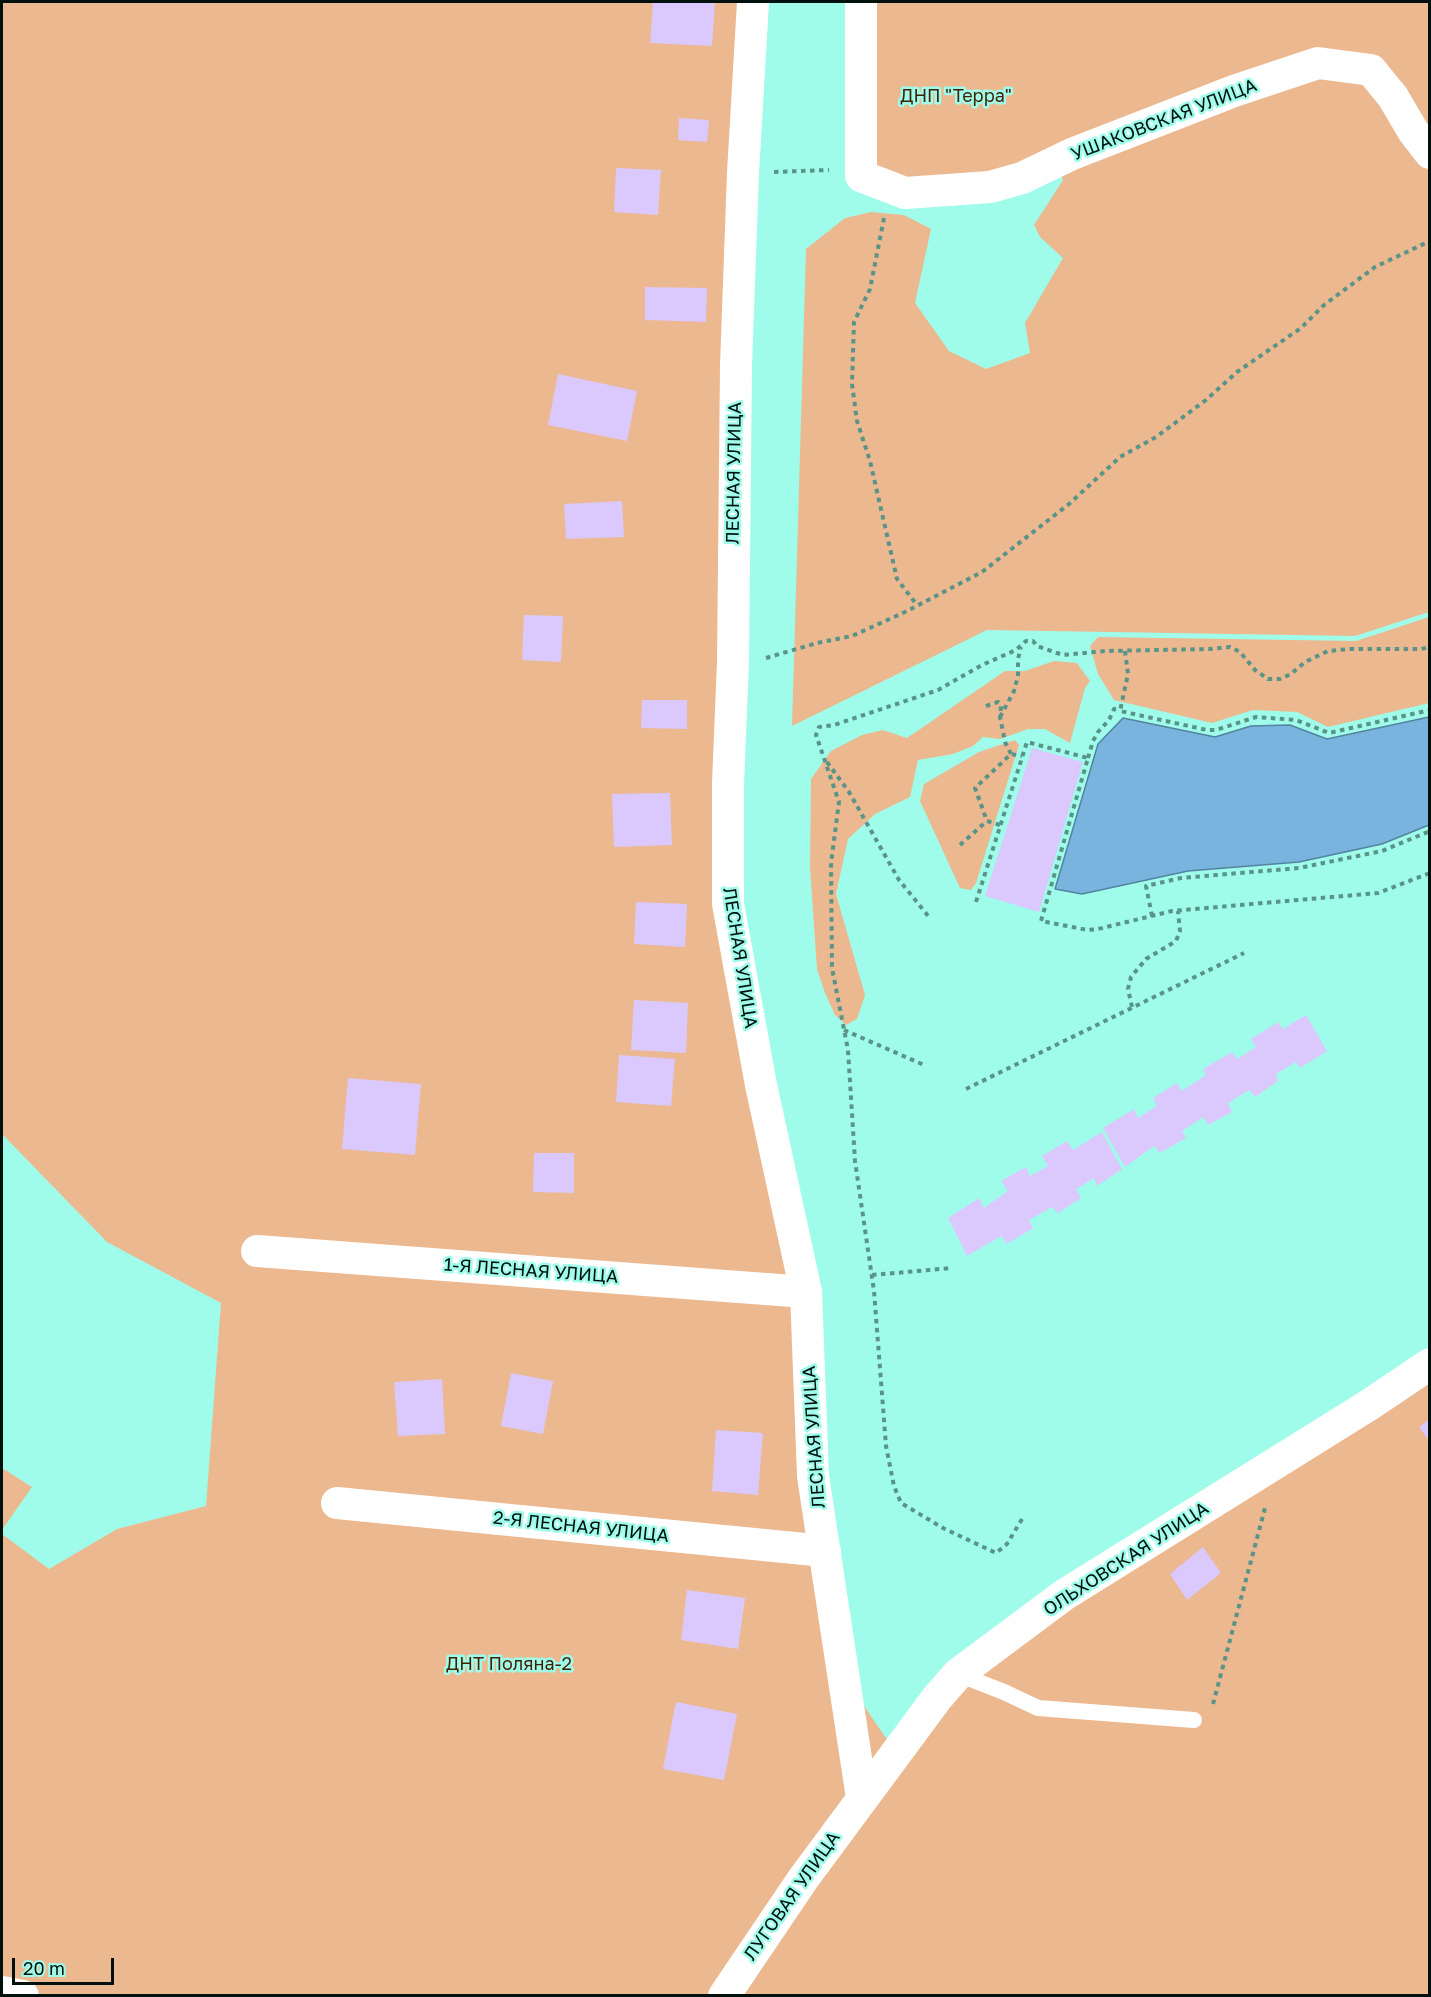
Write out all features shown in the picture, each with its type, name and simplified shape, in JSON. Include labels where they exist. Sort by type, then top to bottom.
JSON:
[{"type":"street","name":"ЛЕСНАЯ УЛИЦА","points":[[753,2],[743,173],[736,364],[728,904],[761,1085],[806,1292],[813,1476],[862,1798]]},
{"type":"street","points":[[861,2],[870,178]]},
{"type":"street","name":"УШАКОВСКАЯ УЛИЦА","points":[[870,178],[905,193],[990,187],[1022,178],[1072,154],[1234,91],[1318,63],[1371,70],[1393,97],[1413,131],[1430,153]]},
{"type":"street","name":"1-Я ЛЕСНАЯ УЛИЦА","points":[[257,1251],[806,1292]]},
{"type":"street","name":"ОЛЬХОВСКАЯ УЛИЦА","points":[[862,1798],[937,1698],[958,1674],[1064,1595],[1369,1405],[1430,1364]]},
{"type":"street","name":"2-Я ЛЕСНАЯ УЛИЦА","points":[[337,1503],[825,1551]]},
{"type":"street","name":"ЛУГОВАЯ УЛИЦА","points":[[724,1995],[803,1879],[862,1798]]},
{"type":"street","points":[[2,1992],[23,1995]]},
{"type":"lane","points":[[958,1674],[1038,1708],[1194,1720]]},
{"type":"path","points":[[743,173],[870,178],[870,289],[854,322],[852,384],[857,421],[870,461],[897,579],[917,605]]},
{"type":"path","points":[[733,662],[756,660],[852,636],[982,572],[1069,504],[1120,457],[1155,437],[1198,406],[1237,372],[1301,328],[1324,305],[1375,267],[1430,241]]},
{"type":"path","points":[[1022,1519],[1007,1544],[996,1553],[943,1528],[901,1503],[894,1486],[886,1446],[871,1275],[855,1161],[848,1050],[832,968],[831,863],[839,802],[816,735],[819,727],[938,690],[982,665],[1016,650],[1026,641],[1033,641],[1063,656],[1125,650],[1211,650],[1230,647],[1240,652],[1256,670],[1268,679],[1280,679],[1291,674],[1305,662],[1328,651],[1430,647]]},
{"type":"path","points":[[1000,717],[1014,691],[1022,645]]},
{"type":"path","points":[[1125,650],[1128,675],[1120,711],[1207,730],[1216,730],[1256,717],[1296,720],[1329,734],[1430,710]]},
{"type":"path","points":[[986,706],[998,702],[1001,706],[1000,717],[1005,742],[1011,754]]},
{"type":"path","points":[[1121,707],[1114,709],[1109,720],[1093,741],[1041,921],[1088,930],[1178,911],[1378,894],[1430,873]]},
{"type":"path","points":[[976,902],[1027,742],[1088,758]]},
{"type":"path","points":[[1011,754],[1022,756]]},
{"type":"path","points":[[987,821],[975,788],[1011,754]]},
{"type":"path","points":[[824,756],[849,792],[899,880],[929,917]]},
{"type":"path","points":[[987,821],[1000,825]]},
{"type":"path","points":[[960,845],[987,821]]},
{"type":"path","points":[[1152,916],[1146,886],[1181,878],[1299,868],[1382,851],[1430,831]]},
{"type":"path","points":[[1132,1007],[1128,990],[1131,978],[1146,959],[1176,941],[1180,932],[1178,911]]},
{"type":"path","points":[[966,1089],[1244,953]]},
{"type":"path","points":[[844,1030],[924,1065]]},
{"type":"path","points":[[871,1275],[952,1268]]},
{"type":"path","points":[[1211,1713],[1278,1462]]},
{"type":"green space","name":"ДНТ Поляна-2","points":[[2,2],[755,2],[728,904],[806,1302],[843,1675],[896,1753],[937,1698],[1429,1364],[1429,1995],[2,1995],[2,1534],[49,1569],[117,1529],[206,1506],[221,1303],[107,1242],[2,1134]]},
{"type":"green space","name":"ДНП \"Терра\"","points":[[861,2],[1429,2],[1429,612],[1355,636],[987,630],[792,726],[806,249],[845,218],[871,212],[904,215],[931,229],[915,303],[949,351],[986,369],[1030,353],[1025,323],[1063,258],[1040,237],[1034,225],[1063,180],[1058,168],[870,180]]},
{"type":"green space","points":[[1429,617],[1429,703],[1328,727],[1297,712],[1253,710],[1212,723],[1114,700],[1098,674],[1090,646],[1098,637],[1356,641]]},
{"type":"green space","points":[[1054,661],[1077,663],[1090,681],[1085,688],[1070,743],[1045,729],[1028,729],[1000,739],[983,737],[973,746],[953,754],[918,760],[910,797],[875,814],[848,839],[836,894],[865,995],[857,1019],[846,1025],[835,1015],[817,969],[810,868],[811,779],[831,751],[862,735],[883,730],[907,738],[1005,671],[1025,671]]},
{"type":"green space","points":[[1015,740],[1019,745],[976,883],[971,890],[960,888],[920,801],[924,784],[979,752]]},
{"type":"green space","points":[[2,1468],[32,1487],[2,1530]]},
{"type":"water","points":[[1429,717],[1429,825],[1382,844],[1299,862],[1188,871],[1082,894],[1055,889],[1098,744],[1123,718],[1215,737],[1251,726],[1290,725],[1327,739]]},
{"type":"building","points":[[653,2],[715,2],[712,46],[650,43]]},
{"type":"building","points":[[679,118],[709,120],[707,142],[678,140]]},
{"type":"building","points":[[616,168],[661,170],[658,215],[614,212]]},
{"type":"building","points":[[645,287],[707,288],[706,322],[645,320]]},
{"type":"building","points":[[558,374],[637,391],[627,441],[548,425]]},
{"type":"building","points":[[622,501],[624,537],[566,539],[564,504]]},
{"type":"building","points":[[524,615],[563,616],[561,662],[522,660]]},
{"type":"building","points":[[642,700],[687,700],[687,729],[641,728]]},
{"type":"building","points":[[1032,748],[1083,762],[1039,912],[985,896]]},
{"type":"building","points":[[670,793],[672,845],[614,847],[612,794]]},
{"type":"building","points":[[636,902],[687,904],[685,947],[634,944]]},
{"type":"building","points":[[634,1000],[688,1003],[686,1053],[631,1050]]},
{"type":"building","points":[[1306,1015],[1327,1051],[1300,1068],[1296,1062],[1276,1074],[1278,1081],[1255,1097],[1249,1090],[1228,1103],[1232,1112],[1208,1125],[1203,1117],[1182,1131],[1186,1138],[1160,1153],[1154,1146],[1125,1167],[1103,1128],[1134,1109],[1138,1118],[1157,1106],[1153,1098],[1177,1083],[1182,1091],[1206,1075],[1203,1069],[1232,1052],[1237,1059],[1256,1047],[1251,1039],[1278,1022],[1283,1029]]},
{"type":"building","points":[[619,1055],[675,1059],[671,1106],[616,1102]]},
{"type":"building","points":[[348,1078],[421,1084],[415,1155],[342,1149]]},
{"type":"building","points":[[1102,1132],[1122,1169],[1097,1186],[1094,1178],[1076,1189],[1081,1198],[1058,1213],[1052,1207],[1029,1220],[1033,1228],[1007,1244],[1001,1236],[967,1256],[948,1218],[979,1198],[984,1208],[1008,1191],[1001,1181],[1026,1167],[1030,1176],[1048,1166],[1042,1156],[1067,1141],[1073,1150]]},
{"type":"building","points":[[534,1153],[574,1153],[574,1193],[533,1192]]},
{"type":"building","points":[[511,1373],[553,1381],[543,1434],[501,1426]]},
{"type":"building","points":[[442,1379],[445,1434],[398,1436],[394,1382]]},
{"type":"building","points":[[1430,1419],[1430,1442],[1419,1427]]},
{"type":"building","points":[[716,1430],[763,1433],[758,1495],[712,1491]]},
{"type":"building","points":[[1203,1547],[1221,1573],[1187,1600],[1170,1574]]},
{"type":"building","points":[[687,1590],[745,1598],[738,1649],[681,1640]]},
{"type":"building","points":[[676,1702],[737,1714],[724,1780],[663,1769]]}]
